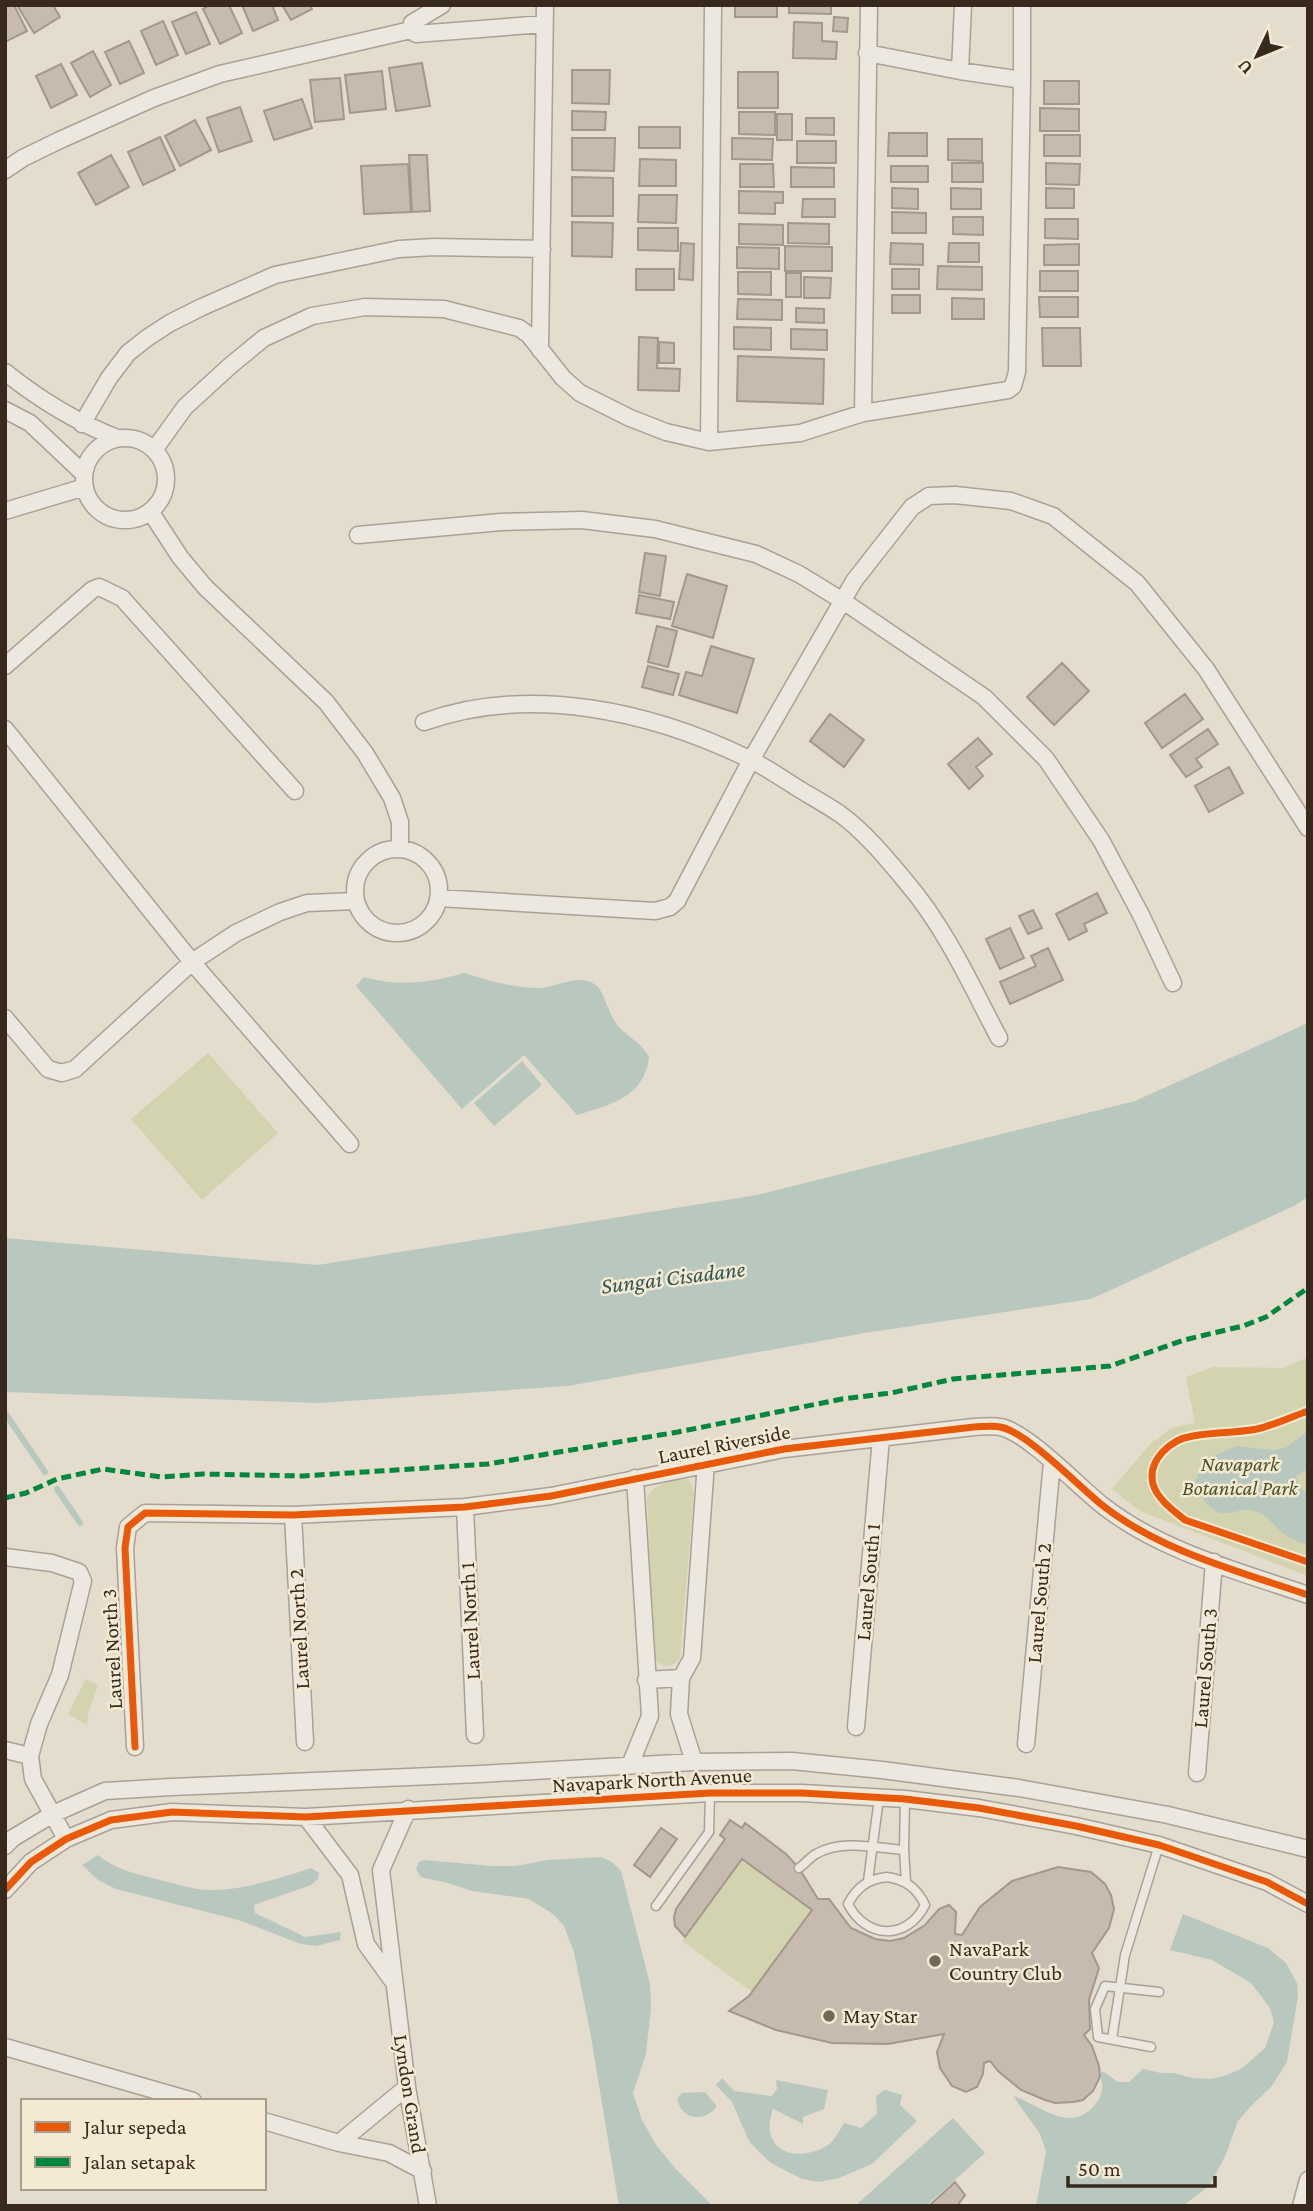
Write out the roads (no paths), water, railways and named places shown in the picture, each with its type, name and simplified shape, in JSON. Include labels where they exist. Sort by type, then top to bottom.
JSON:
[{"type":"street","points":[[411,30],[412,23],[442,5]]},
{"type":"street","points":[[540,349],[545,5]]},
{"type":"street","points":[[709,442],[713,5]]},
{"type":"street","points":[[863,414],[869,5]]},
{"type":"street","points":[[960,71],[963,5]]},
{"type":"street","points":[[154,450],[185,407],[264,338],[312,316],[365,307],[444,309],[519,328],[529,335],[580,393],[630,418],[666,432],[709,442],[800,433],[863,414],[1001,392],[1013,386],[1017,372],[1022,5]]},
{"type":"street","points":[[411,30],[416,34],[544,24]]},
{"type":"street","points":[[5,170],[48,146],[154,98],[220,74],[411,30]]},
{"type":"street","points":[[867,52],[960,71],[1022,80]]},
{"type":"street","points":[[82,424],[109,377],[128,353],[147,338],[202,307],[275,275],[399,249],[542,249]]},
{"type":"street","points":[[5,372],[49,405],[82,424],[117,438],[142,442],[154,450],[162,461],[166,475],[165,489],[150,511],[138,518],[124,520],[110,517],[98,510],[89,499],[85,480],[88,462],[95,451],[117,438]]},
{"type":"street","points":[[5,410],[30,423],[85,480]]},
{"type":"street","points":[[5,511],[85,480]]},
{"type":"street","points":[[438,898],[655,911],[670,907],[677,901],[751,760],[854,581],[912,507],[929,496],[955,495],[1011,501],[1053,516],[1138,583],[1206,669],[1308,828]]},
{"type":"street","points":[[150,511],[180,557],[205,587],[326,702],[365,753],[392,798],[400,822],[400,849]]},
{"type":"street","points":[[358,535],[500,522],[569,520],[655,529],[756,554],[799,574],[984,697],[1046,759],[1101,840],[1173,983]]},
{"type":"street","points":[[5,666],[92,590],[99,587],[111,592],[122,598],[295,791]]},
{"type":"street","points":[[424,723],[449,713],[478,709],[519,705],[565,706],[638,717],[692,734],[751,760],[841,814],[908,884],[929,911],[953,950],[999,1038]]},
{"type":"street","points":[[5,729],[192,962],[350,1144]]},
{"type":"street","points":[[400,849],[413,852],[424,859],[433,870],[438,884],[438,898],[433,912],[424,923],[412,930],[398,933],[384,931],[371,924],[361,913],[355,888],[365,863],[387,850],[400,849]]},
{"type":"street","points":[[5,1018],[48,1069],[62,1073],[75,1069],[192,962],[236,933],[307,903],[356,901]]},
{"type":"street","name":"Laurel Riverside","points":[[125,1548],[128,1527],[145,1513],[293,1515],[465,1507],[551,1496],[784,1449],[974,1427],[1001,1427],[1021,1435],[1104,1507],[1146,1534],[1214,1562],[1308,1595]]},
{"type":"street","name":"Laurel South 1","points":[[856,1727],[881,1438]]},
{"type":"street","name":"Laurel South 2","points":[[1026,1744],[1052,1462]]},
{"type":"street","name":"Laurel Riverside","points":[[694,1762],[679,1714],[681,1678],[692,1658],[706,1463]]},
{"type":"street","name":"Laurel Riverside","points":[[630,1765],[650,1716],[635,1478]]},
{"type":"street","name":"Laurel North 1","points":[[465,1507],[475,1735]]},
{"type":"street","name":"Laurel North 2","points":[[293,1515],[304,1742]]},
{"type":"street","name":"Laurel North 3","points":[[125,1548],[135,1748]]},
{"type":"street","points":[[5,1557],[51,1563],[79,1572],[83,1581],[60,1675],[39,1724],[30,1756],[33,1779],[66,1839]]},
{"type":"street","name":"Laurel South 3","points":[[1197,1773],[1214,1562]]},
{"type":"street","points":[[646,1680],[681,1678]]},
{"type":"street","points":[[5,1750],[30,1756]]},
{"type":"street","points":[[5,1846],[13,1838],[52,1814],[105,1791],[694,1762],[792,1761],[1019,1788],[1168,1815],[1308,1849]]},
{"type":"street","points":[[879,1796],[882,1770]]},
{"type":"street","name":"Navapark North Avenue","points":[[5,1890],[31,1862],[66,1839],[111,1820],[172,1812],[306,1817],[709,1793],[802,1793],[905,1799],[1004,1812],[1076,1826],[1159,1845],[1267,1882],[1308,1904]]},
{"type":"street","points":[[350,1875],[381,1870],[408,1810]]},
{"type":"street","name":"Lyndon Grand","points":[[306,1817],[350,1875],[366,1944],[394,1982]]},
{"type":"street","name":"Lyndon Grand","points":[[381,1870],[407,2087],[428,2206]]},
{"type":"street","points":[[5,2047],[186,2099]]},
{"type":"street","points":[[339,2143],[407,2087]]},
{"type":"street","points":[[266,2122],[339,2143],[389,2153],[423,2171]]},
{"type":"street","points":[[1301,2206],[1308,2180]]},
{"type":"lane","points":[[656,1906],[709,1832],[709,1793]]},
{"type":"lane","points":[[868,1881],[879,1796]]},
{"type":"lane","points":[[905,1799],[906,1882]]},
{"type":"lane","points":[[799,1868],[816,1854],[831,1848],[853,1845],[904,1850]]},
{"type":"lane","points":[[1112,2039],[1125,1955],[1159,1845]]},
{"type":"lane","points":[[887,1877],[906,1882],[921,1896],[925,1905],[909,1925],[892,1931],[874,1929],[858,1920],[848,1904],[859,1887],[868,1881],[887,1877]]},
{"type":"lane","points":[[1151,2047],[1098,2037],[1096,2009],[1105,1986],[1158,1992]]},
{"type":"water","points":[[464,973],[528,988],[575,980],[589,981],[596,985],[615,1023],[643,1048],[649,1057],[641,1082],[613,1103],[577,1115],[524,1055],[462,1109],[356,986],[364,977],[390,982],[414,982]]},
{"type":"water","name":"Sungai Cisadane","points":[[1308,1023],[1308,1197],[1294,1206],[1091,1299],[865,1333],[568,1386],[319,1403],[5,1392],[5,1238],[318,1265],[757,1195],[1135,1101]]},
{"type":"water","points":[[522,1061],[542,1085],[494,1126],[474,1103]]},
{"type":"water","points":[[1308,1431],[1308,1469],[1296,1476],[1302,1489],[1308,1493],[1308,1545],[1289,1537],[1256,1511],[1224,1513],[1214,1510],[1199,1492],[1195,1482],[1204,1460],[1237,1446],[1273,1450],[1285,1448]]},
{"type":"water","points":[[98,1855],[130,1872],[204,1890],[249,1886],[311,1868],[319,1873],[318,1879],[311,1885],[254,1905],[255,1913],[305,1937],[341,1932],[340,1940],[316,1946],[301,1944],[238,1920],[116,1889],[98,1880],[82,1865]]},
{"type":"water","points":[[601,1857],[612,1862],[621,1871],[650,1984],[651,2007],[646,2054],[633,2093],[642,2120],[656,2145],[713,2206],[619,2206],[590,2031],[574,1952],[564,1926],[553,1914],[529,1899],[472,1891],[421,1877],[416,1869],[419,1862],[424,1860],[516,1866],[547,1860]]},
{"type":"water","points":[[1183,1914],[1268,1948],[1286,1963],[1297,1983],[1298,1996],[1287,2062],[1271,2087],[1238,2121],[1226,2154],[1210,2185],[1183,2206],[1036,2206],[1046,2151],[1040,2134],[1013,2096],[1054,2115],[1075,2118],[1084,2114],[1099,2099],[1102,2091],[1102,2071],[1118,2082],[1129,2082],[1143,2069],[1212,2079],[1241,2069],[1265,2048],[1274,2022],[1270,2008],[1251,1983],[1212,1960],[1170,1950]]},
{"type":"water","points":[[722,2078],[734,2091],[772,2096],[777,2089],[776,2080],[828,2090],[824,2109],[803,2117],[803,2124],[773,2109],[770,2123],[775,2144],[793,2153],[804,2154],[828,2145],[844,2123],[861,2128],[877,2114],[876,2096],[885,2090],[902,2095],[900,2105],[917,2121],[872,2164],[839,2178],[819,2182],[802,2179],[771,2163],[749,2141],[732,2102],[716,2085]]},
{"type":"water","points":[[705,2092],[716,2105],[710,2113],[693,2117],[679,2106],[677,2099],[682,2093]]},
{"type":"water","points":[[953,2118],[985,2153],[926,2206],[855,2206]]},
{"type":"waterway","points":[[5,1413],[45,1472]]},
{"type":"waterway","points":[[57,1489],[80,1523]]},
{"type":"place","name":"NavaPark Country Club","points":[[935,1961]]},
{"type":"place","name":"May Star","points":[[829,2016]]},
{"type":"park label","name":"Navapark Botanical Park","points":[[1240,1476]]}]
